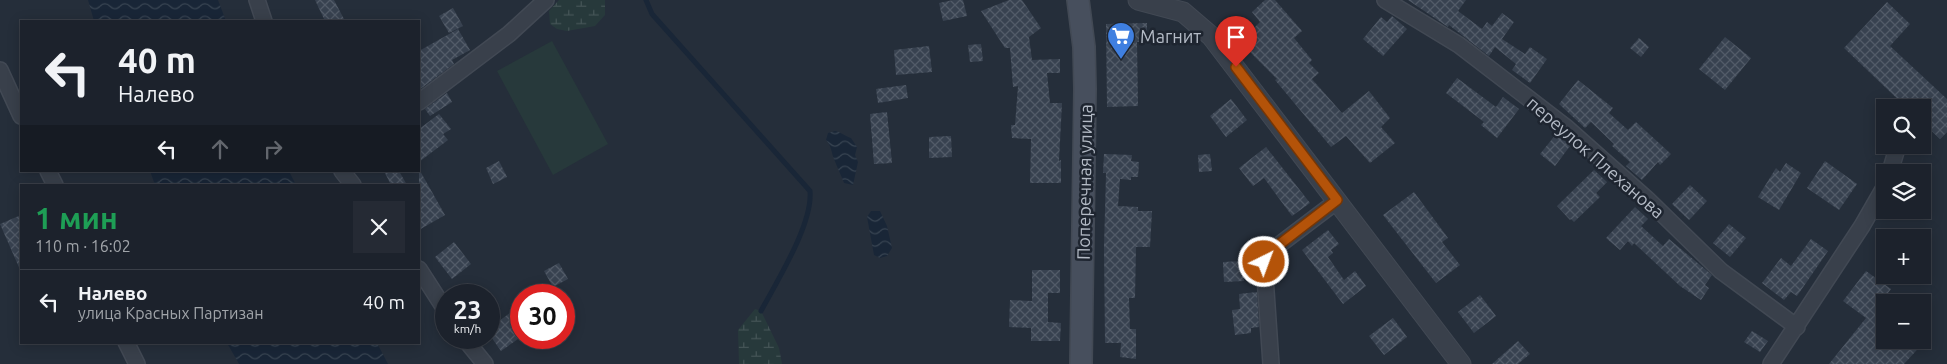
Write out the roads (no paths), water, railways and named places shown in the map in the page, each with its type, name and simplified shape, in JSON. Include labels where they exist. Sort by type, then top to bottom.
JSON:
[{"type":"main road","name":"Поперечная улица","points":[[1078,0],[1084,47],[1081,364]]},
{"type":"street","points":[[257,0],[264,20]]},
{"type":"street","points":[[420,101],[509,34],[546,0]]},
{"type":"street","points":[[1138,0],[1183,12],[1211,36],[1461,364]]},
{"type":"street","name":"переулок Плеханова","points":[[1385,0],[1458,45],[1567,128],[1647,199],[1721,271],[1797,327]]},
{"type":"street","points":[[0,70],[5,95],[20,115]]},
{"type":"street","points":[[48,172],[54,184]]},
{"type":"street","points":[[343,172],[352,184]]},
{"type":"street","points":[[1271,364],[1264,262],[1267,254],[1337,200]]},
{"type":"street","points":[[1771,364],[1797,327],[1876,202]]},
{"type":"street","points":[[420,271],[435,294]]},
{"type":"street","points":[[127,344],[137,364]]},
{"type":"street","points":[[473,349],[485,364]]},
{"type":"water","points":[[88,0],[218,0],[226,20],[94,20]]},
{"type":"water","points":[[835,131],[851,138],[857,147],[855,155],[858,162],[853,185],[844,183],[826,140],[828,133]]},
{"type":"water","points":[[150,172],[290,172],[296,184],[155,184]]},
{"type":"water","points":[[871,211],[880,211],[887,226],[892,248],[887,256],[880,258],[874,255],[867,217]]},
{"type":"water","points":[[228,344],[378,344],[388,364],[239,364]]},
{"type":"waterway","points":[[646,0],[652,14],[810,191],[806,219],[800,236],[761,311]]},
{"type":"place","name":"Магнит","points":[[1121,60]]}]
